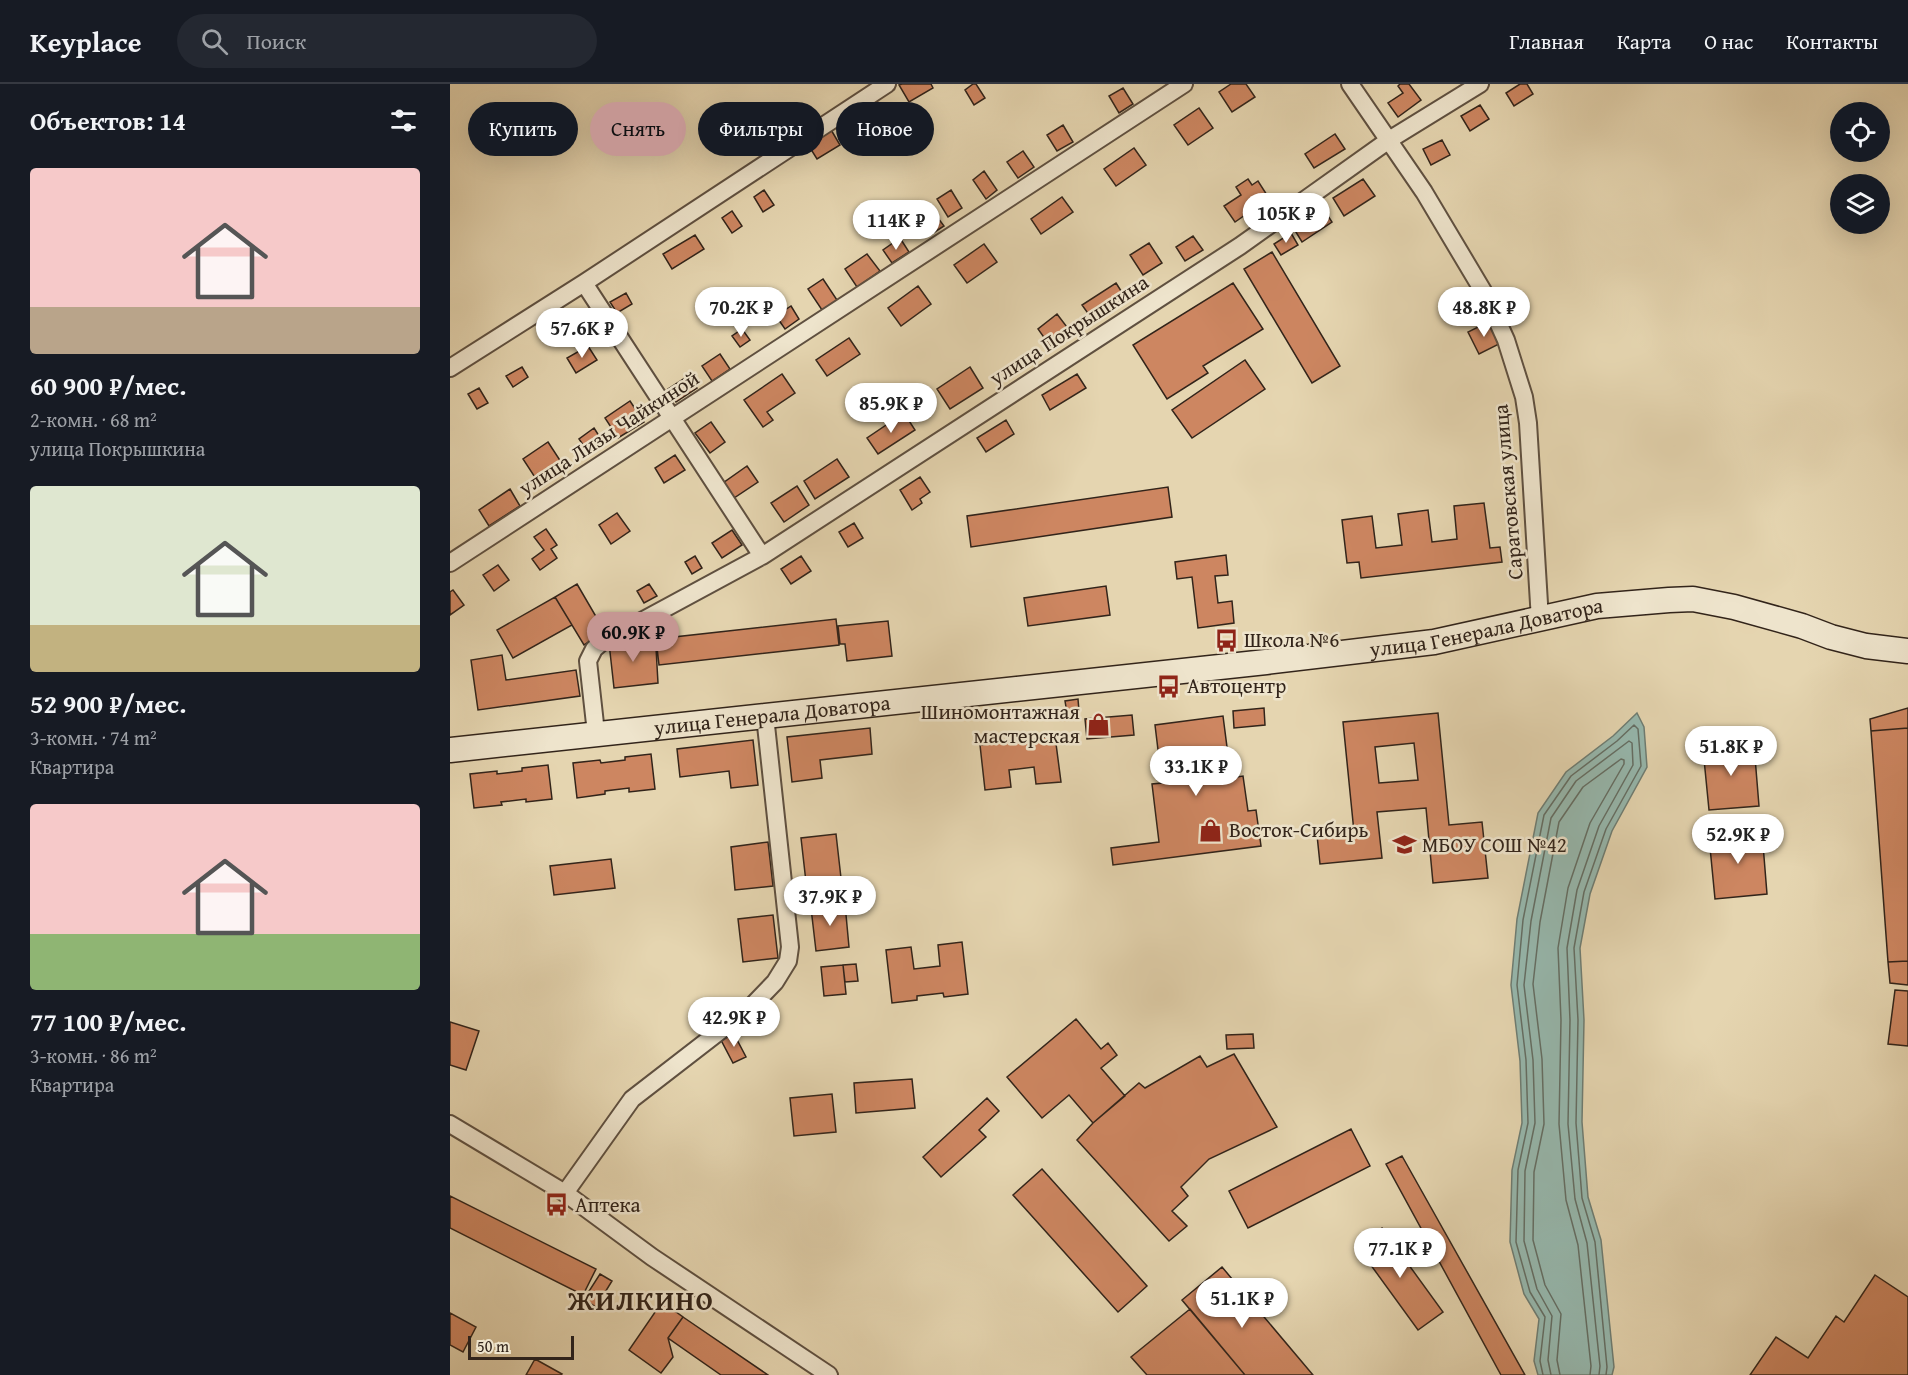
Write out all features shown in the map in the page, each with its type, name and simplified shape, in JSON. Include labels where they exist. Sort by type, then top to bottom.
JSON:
[{"type":"street","points":[[450,368],[887,84]]},
{"type":"street","name":"улица Лизы Чайкиной","points":[[450,564],[1184,84]]},
{"type":"street","name":"Саратовская улица","points":[[1350,84],[1424,192],[1486,296],[1506,340],[1524,397],[1528,423],[1540,620]]},
{"type":"street","name":"улица Покрышкина","points":[[596,733],[588,661],[601,643],[762,556],[1240,246],[1389,140],[1480,84]]},
{"type":"street","points":[[584,283],[762,556]]},
{"type":"street","name":"улица Генерала Доватора","points":[[450,750],[1434,642],[1597,606],[1693,598],[1734,607],[1866,646],[1908,651]]},
{"type":"street","points":[[565,1193],[632,1099],[751,1007],[775,982],[788,962],[790,947],[765,716]]},
{"type":"street","points":[[450,1124],[565,1193],[652,1257],[829,1375]]},
{"type":"water","points":[[1637,713],[1644,727],[1647,767],[1612,831],[1590,894],[1580,948],[1584,1020],[1582,1122],[1588,1197],[1601,1240],[1614,1367],[1612,1375],[1538,1375],[1534,1361],[1539,1319],[1524,1294],[1510,1242],[1512,1170],[1522,1123],[1520,1061],[1511,985],[1517,919],[1538,813],[1566,772],[1613,736]]},
{"type":"building","points":[[931,84],[933,88],[909,102],[899,85]]},
{"type":"building","points":[[976,84],[985,98],[974,105],[965,90]]},
{"type":"building","points":[[1231,84],[1246,84],[1255,97],[1232,112],[1219,92]]},
{"type":"building","points":[[1409,84],[1421,100],[1398,117],[1388,103],[1403,93],[1398,86]]},
{"type":"building","points":[[1520,84],[1527,84],[1533,94],[1514,106],[1506,93]]},
{"type":"building","points":[[1123,88],[1133,104],[1119,113],[1109,96]]},
{"type":"building","points":[[874,96],[878,102],[865,102]]},
{"type":"building","points":[[1480,105],[1489,119],[1470,131],[1461,116]]},
{"type":"building","points":[[1199,108],[1213,128],[1188,145],[1174,125]]},
{"type":"building","points":[[1063,125],[1073,142],[1057,151],[1047,135]]},
{"type":"building","points":[[830,128],[836,138],[836,147],[824,155],[824,132]]},
{"type":"building","points":[[1335,134],[1345,149],[1314,168],[1305,154]]},
{"type":"building","points":[[1442,140],[1450,155],[1431,165],[1423,149]]},
{"type":"building","points":[[1134,148],[1146,165],[1116,186],[1104,169]]},
{"type":"building","points":[[1023,151],[1034,167],[1018,178],[1007,162]]},
{"type":"building","points":[[984,171],[997,190],[986,199],[973,180]]},
{"type":"building","points":[[1248,179],[1252,185],[1258,181],[1272,203],[1264,209],[1261,204],[1235,222],[1224,206],[1241,195],[1236,187]]},
{"type":"building","points":[[1363,179],[1375,196],[1344,216],[1333,198]]},
{"type":"building","points":[[764,190],[774,205],[763,212],[754,197]]},
{"type":"building","points":[[951,190],[962,208],[948,217],[937,199]]},
{"type":"building","points":[[1062,197],[1073,212],[1041,234],[1031,219]]},
{"type":"building","points":[[1321,205],[1332,222],[1302,242],[1291,224]]},
{"type":"building","points":[[732,211],[742,226],[732,233],[722,218]]},
{"type":"building","points":[[935,214],[944,226],[930,235],[922,223]]},
{"type":"building","points":[[1291,233],[1298,245],[1281,255],[1274,244]]},
{"type":"building","points":[[695,235],[704,249],[672,269],[663,254]]},
{"type":"building","points":[[1193,236],[1203,250],[1185,261],[1176,247]]},
{"type":"building","points":[[900,238],[909,252],[892,263],[883,250]]},
{"type":"building","points":[[1149,243],[1162,263],[1143,275],[1130,255]]},
{"type":"building","points":[[984,244],[997,262],[967,283],[954,265]]},
{"type":"building","points":[[1272,252],[1340,366],[1312,383],[1244,269]]},
{"type":"building","points":[[867,254],[880,271],[857,287],[845,269]]},
{"type":"building","points":[[823,279],[837,300],[822,310],[808,289]]},
{"type":"building","points":[[1116,283],[1125,297],[1092,319],[1082,305]]},
{"type":"building","points":[[1233,283],[1263,329],[1203,366],[1208,373],[1167,399],[1133,345]]},
{"type":"building","points":[[918,286],[931,304],[901,326],[888,308]]},
{"type":"building","points":[[626,293],[632,304],[617,313],[610,302]]},
{"type":"building","points":[[791,306],[799,319],[785,329],[776,316]]},
{"type":"building","points":[[1057,314],[1070,331],[1050,346],[1038,329]]},
{"type":"building","points":[[1488,322],[1499,344],[1479,354],[1468,332]]},
{"type":"building","points":[[742,329],[750,340],[740,347],[732,336]]},
{"type":"building","points":[[849,338],[860,354],[827,376],[816,360]]},
{"type":"building","points":[[588,346],[597,360],[576,373],[567,358]]},
{"type":"building","points":[[720,354],[730,369],[712,381],[702,366]]},
{"type":"building","points":[[1245,360],[1265,389],[1192,438],[1172,410]]},
{"type":"building","points":[[522,367],[528,377],[513,387],[506,376]]},
{"type":"building","points":[[970,367],[983,388],[950,409],[937,389]]},
{"type":"building","points":[[782,374],[795,393],[767,412],[773,420],[763,427],[744,400]]},
{"type":"building","points":[[1077,374],[1086,388],[1050,410],[1042,395]]},
{"type":"building","points":[[688,376],[697,388],[676,402],[668,389]]},
{"type":"building","points":[[479,388],[488,403],[477,409],[468,394]]},
{"type":"building","points":[[630,401],[644,422],[618,438],[605,418]]},
{"type":"building","points":[[904,413],[915,430],[878,454],[867,438]]},
{"type":"building","points":[[1006,420],[1014,434],[986,452],[977,438]]},
{"type":"building","points":[[711,422],[725,442],[710,453],[695,433]]},
{"type":"building","points":[[594,428],[603,442],[588,452],[579,439]]},
{"type":"building","points":[[548,442],[565,468],[540,485],[523,459]]},
{"type":"building","points":[[675,455],[685,470],[664,483],[655,468]]},
{"type":"building","points":[[837,459],[849,477],[815,499],[804,481]]},
{"type":"building","points":[[747,466],[758,482],[734,498],[723,483]]},
{"type":"building","points":[[920,477],[930,492],[920,499],[922,503],[912,510],[900,490]]},
{"type":"building","points":[[797,486],[809,505],[784,522],[771,503]]},
{"type":"building","points":[[1168,487],[1172,517],[971,547],[967,516]]},
{"type":"building","points":[[510,489],[520,506],[489,526],[479,510]]},
{"type":"building","points":[[1484,503],[1490,548],[1500,547],[1502,562],[1361,578],[1359,562],[1347,563],[1342,520],[1372,516],[1376,548],[1402,545],[1398,514],[1428,510],[1432,542],[1457,539],[1454,506]]},
{"type":"building","points":[[617,513],[630,531],[611,544],[599,525]]},
{"type":"building","points":[[854,523],[863,538],[848,547],[839,532]]},
{"type":"building","points":[[546,529],[557,545],[551,549],[557,558],[540,570],[532,559],[544,550],[534,537]]},
{"type":"building","points":[[732,530],[742,545],[722,558],[712,543]]},
{"type":"building","points":[[1226,555],[1228,575],[1215,576],[1218,603],[1232,601],[1234,623],[1198,628],[1192,577],[1177,579],[1175,562]]},
{"type":"building","points":[[695,556],[702,568],[692,574],[685,562]]},
{"type":"building","points":[[801,556],[811,571],[791,584],[781,569]]},
{"type":"building","points":[[498,565],[509,580],[494,591],[483,575]]},
{"type":"building","points":[[577,584],[605,632],[584,645],[555,597]]},
{"type":"building","points":[[649,584],[657,596],[644,603],[637,591]]},
{"type":"building","points":[[1106,586],[1110,615],[1028,626],[1024,598]]},
{"type":"building","points":[[453,590],[464,605],[450,615],[450,592]]},
{"type":"building","points":[[555,597],[572,625],[513,658],[497,630]]},
{"type":"building","points":[[836,619],[839,645],[659,665],[656,639]]},
{"type":"building","points":[[888,621],[892,656],[847,661],[845,644],[840,644],[838,626]]},
{"type":"building","points":[[647,638],[648,649],[656,648],[658,683],[614,688],[609,643]]},
{"type":"building","points":[[502,655],[506,680],[576,670],[580,696],[478,710],[471,660]]},
{"type":"building","points":[[1078,699],[1079,711],[1067,713],[1065,701]]},
{"type":"building","points":[[1264,708],[1265,725],[1234,728],[1233,711]]},
{"type":"building","points":[[1908,708],[1908,728],[1871,731],[1870,719]]},
{"type":"building","points":[[1438,713],[1449,825],[1482,822],[1488,878],[1433,883],[1426,808],[1377,812],[1382,858],[1320,864],[1317,835],[1354,832],[1343,722]],"holes":[[[1414,743],[1418,780],[1379,783],[1375,747]]]},
{"type":"building","points":[[1132,715],[1134,735],[1087,739],[1085,719]]},
{"type":"building","points":[[1223,716],[1231,778],[1243,776],[1248,811],[1256,810],[1261,846],[1113,865],[1111,848],[1159,842],[1152,784],[1162,783],[1155,725]]},
{"type":"building","points":[[870,728],[872,754],[820,760],[822,778],[792,782],[787,737]]},
{"type":"building","points":[[1908,728],[1908,961],[1888,962],[1871,731]]},
{"type":"building","points":[[1055,736],[1061,782],[1036,784],[1034,767],[1009,770],[1011,787],[985,790],[980,745]]},
{"type":"building","points":[[753,740],[758,785],[731,788],[729,771],[680,777],[677,749]]},
{"type":"building","points":[[1754,745],[1759,806],[1709,810],[1703,749]]},
{"type":"building","points":[[651,754],[655,789],[629,792],[629,788],[577,798],[573,763],[600,760],[601,763]]},
{"type":"building","points":[[548,765],[552,799],[526,802],[526,799],[501,802],[502,805],[474,808],[470,774],[497,771],[497,774]]},
{"type":"building","points":[[1762,832],[1767,894],[1715,899],[1709,837]]},
{"type":"building","points":[[836,834],[841,878],[806,882],[801,838]]},
{"type":"building","points":[[768,842],[773,886],[735,890],[731,847]]},
{"type":"building","points":[[611,859],[615,888],[554,895],[550,866]]},
{"type":"building","points":[[845,904],[849,947],[816,951],[811,908]]},
{"type":"building","points":[[773,915],[778,958],[743,962],[738,919]]},
{"type":"building","points":[[962,942],[968,994],[944,997],[943,993],[917,996],[917,1000],[892,1003],[886,950],[911,947],[914,969],[940,966],[938,945]]},
{"type":"building","points":[[1908,961],[1908,985],[1890,983],[1888,962]]},
{"type":"building","points":[[856,964],[858,981],[845,982],[843,965]]},
{"type":"building","points":[[843,965],[846,994],[824,996],[821,967]]},
{"type":"building","points":[[1895,990],[1908,991],[1908,1046],[1888,1044]]},
{"type":"building","points":[[1076,1019],[1101,1049],[1108,1043],[1117,1055],[1101,1068],[1125,1096],[1093,1123],[1069,1095],[1042,1118],[1007,1077]]},
{"type":"building","points":[[450,1022],[479,1031],[466,1070],[450,1065]]},
{"type":"building","points":[[734,1034],[746,1057],[733,1063],[721,1040]]},
{"type":"building","points":[[1253,1034],[1254,1048],[1227,1049],[1226,1035]]},
{"type":"building","points":[[1234,1054],[1277,1127],[1209,1159],[1181,1187],[1188,1196],[1172,1211],[1187,1226],[1169,1241],[1077,1140],[1139,1083],[1145,1088],[1200,1056],[1207,1067]]},
{"type":"building","points":[[912,1079],[915,1108],[856,1113],[854,1083]]},
{"type":"building","points":[[832,1094],[836,1132],[794,1136],[790,1098]]},
{"type":"building","points":[[987,1098],[999,1111],[979,1130],[986,1137],[941,1177],[923,1157]]},
{"type":"building","points":[[1351,1129],[1370,1166],[1248,1228],[1229,1191]]},
{"type":"building","points":[[1402,1156],[1525,1375],[1501,1375],[1386,1164]]},
{"type":"building","points":[[1042,1169],[1147,1286],[1118,1312],[1013,1195]]},
{"type":"building","points":[[450,1196],[596,1269],[583,1295],[450,1228]]},
{"type":"building","points":[[1382,1228],[1443,1312],[1418,1330],[1357,1246]]},
{"type":"building","points":[[1222,1267],[1313,1375],[1245,1375],[1182,1300]]},
{"type":"building","points":[[600,1274],[612,1281],[596,1307],[584,1299]]},
{"type":"building","points":[[1875,1275],[1908,1297],[1908,1375],[1750,1375],[1776,1337],[1808,1358],[1836,1316],[1844,1322]]},
{"type":"building","points":[[662,1302],[683,1317],[668,1338],[673,1357],[661,1373],[629,1350]]},
{"type":"building","points":[[1190,1309],[1245,1375],[1147,1375],[1131,1357]]},
{"type":"building","points":[[450,1313],[476,1327],[463,1352],[450,1345]]},
{"type":"building","points":[[683,1317],[768,1375],[721,1375],[668,1338]]},
{"type":"building","points":[[535,1359],[562,1374],[526,1375]]},
{"type":"place","name":"Школа №6","points":[[1226,640]]},
{"type":"place","name":"Автоцентр","points":[[1169,686]]},
{"type":"place","name":"Шиномонтажная мастерская","points":[[1098,724]]},
{"type":"place","name":"Восток-Сибирь","points":[[1211,830]]},
{"type":"place","name":"МБОУ СОШ №42","points":[[1404,845]]},
{"type":"place","name":"Аптека","points":[[557,1205]]},
{"type":"district","name":"ЖИЛКИНО","points":[[641,1301]]}]
